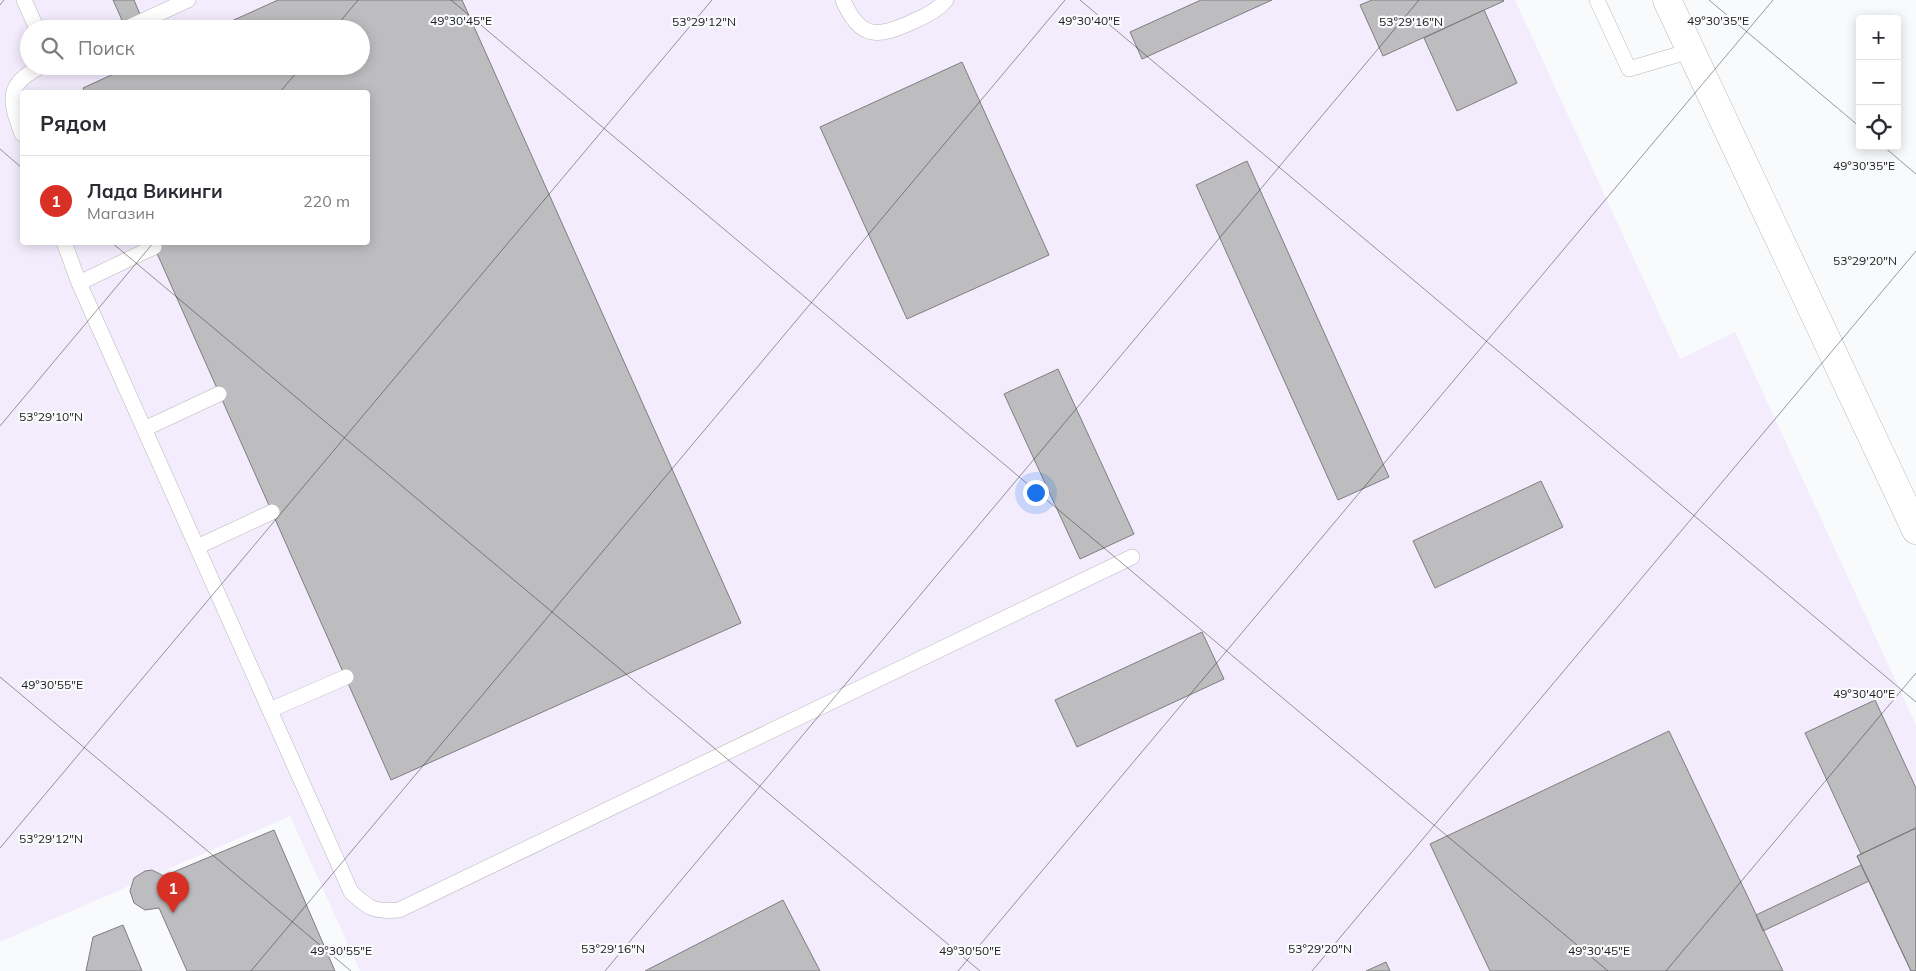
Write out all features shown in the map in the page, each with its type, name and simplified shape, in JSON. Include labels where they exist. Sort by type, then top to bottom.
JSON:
[{"type":"street","points":[[1667,0],[1916,530]]},
{"type":"lane","points":[[24,0],[32,20]]},
{"type":"lane","points":[[145,20],[188,0]]},
{"type":"lane","points":[[843,0],[850,18],[860,26],[876,33],[887,33],[932,13],[946,0]]},
{"type":"lane","points":[[1596,0],[1629,69],[1690,51]]},
{"type":"lane","points":[[20,129],[12,107],[13,93],[20,80],[28,75]]},
{"type":"lane","points":[[65,245],[79,283],[351,892],[364,904],[380,912],[400,910],[1132,557]]},
{"type":"lane","points":[[79,283],[154,248]]},
{"type":"lane","points":[[144,429],[219,394]]},
{"type":"lane","points":[[197,547],[272,512]]},
{"type":"lane","points":[[270,710],[346,678]]},
{"type":"shaded area","points":[[0,0],[1515,0],[1680,359],[1735,332],[1916,725],[1916,971],[360,971],[290,816],[0,942]]},
{"type":"building","points":[[113,0],[134,0],[142,20],[122,20]]},
{"type":"building","points":[[278,0],[462,0],[741,623],[391,780],[153,245],[370,245],[370,90],[84,90],[83,88],[111,75],[370,75],[370,20],[234,20]]},
{"type":"building","points":[[1201,0],[1272,0],[1142,59],[1130,32]]},
{"type":"building","points":[[1372,0],[1504,1],[1383,56],[1360,5]]},
{"type":"building","points":[[1484,10],[1517,83],[1457,111],[1424,38]]},
{"type":"building","points":[[962,62],[1049,255],[907,319],[820,127]]},
{"type":"building","points":[[1247,161],[1389,477],[1338,500],[1196,185]]},
{"type":"building","points":[[1058,369],[1134,534],[1080,559],[1004,394]]},
{"type":"building","points":[[1541,481],[1563,527],[1435,588],[1413,541]]},
{"type":"building","points":[[1202,632],[1224,679],[1077,747],[1055,700]]},
{"type":"building","points":[[1875,700],[1916,788],[1916,828],[1861,854],[1805,733]]},
{"type":"building","points":[[1669,731],[1783,971],[1490,971],[1430,844]]},
{"type":"building","points":[[1916,828],[1916,971],[1911,971],[1857,856]]},
{"type":"building","points":[[1916,828],[1916,971],[1911,971],[1857,856]]},
{"type":"building","points":[[274,830],[335,971],[187,971],[159,908],[145,910],[134,903],[130,891],[134,878],[145,871],[152,870],[164,876]]},
{"type":"building","points":[[1861,865],[1869,881],[1763,931],[1756,915]]},
{"type":"building","points":[[783,900],[820,971],[645,971]]},
{"type":"building","points":[[123,925],[142,971],[86,971],[93,937]]},
{"type":"building","points":[[1386,962],[1390,971],[1366,971]]},
{"type":"place","name":"Лада Викинги","points":[[173,913]]}]
